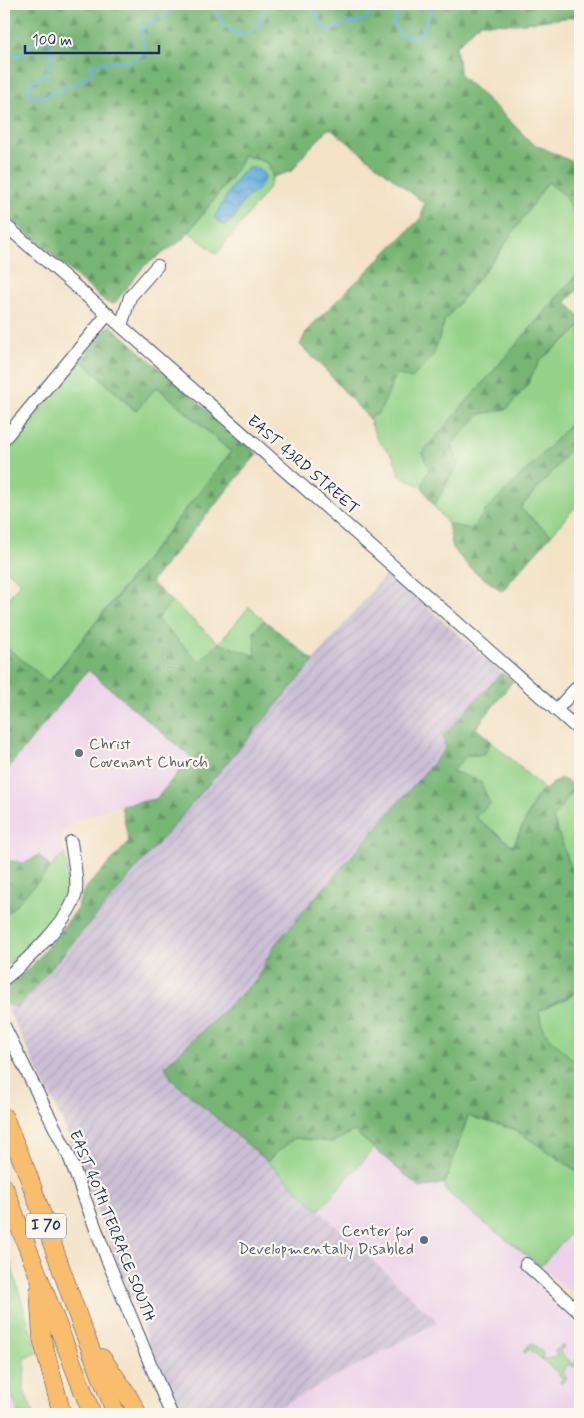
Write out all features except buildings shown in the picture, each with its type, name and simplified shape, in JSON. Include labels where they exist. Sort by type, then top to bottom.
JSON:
[{"type":"highway","name":"I 70","points":[[4,1117],[28,1174],[116,1414]]},
{"type":"highway","name":"I 70","points":[[4,1187],[92,1414]]},
{"type":"highway","points":[[38,1273],[42,1340],[62,1414]]},
{"type":"highway","points":[[86,1336],[127,1394],[138,1414]]},
{"type":"street","name":"EAST 43RD STREET","points":[[4,224],[580,731]]},
{"type":"street","points":[[122,326],[130,297],[157,266]]},
{"type":"street","points":[[4,439],[108,314]]},
{"type":"street","points":[[556,710],[580,684]]},
{"type":"street","points":[[4,979],[18,968],[49,936],[70,909],[76,893],[76,875],[71,842]]},
{"type":"street","name":"EAST 40TH TERRACE SOUTH","points":[[4,1026],[69,1156],[107,1259],[171,1414]]},
{"type":"street","points":[[526,1264],[580,1313]]},
{"type":"shaded area","points":[[388,572],[502,673],[443,736],[446,748],[276,943],[256,980],[165,1066],[172,1080],[267,1161],[438,1322],[266,1414],[182,1414],[148,1341],[62,1120],[4,1002],[18,1008]]},
{"type":"shaded area","points":[[88,670],[192,757],[156,799],[121,805],[75,821],[61,833],[64,853],[51,868],[39,855],[25,863],[4,860],[4,773]]},
{"type":"shaded area","points":[[374,1148],[420,1188],[445,1183],[445,1190],[541,1266],[529,1278],[580,1325],[580,1414],[266,1414],[438,1322],[319,1210]]},
{"type":"shaded area","points":[[580,1222],[580,1301],[541,1266]]},
{"type":"shaded area","points":[[4,1371],[18,1414],[4,1414]]},
{"type":"green space","points":[[4,4],[580,4],[580,16],[516,24],[480,23],[456,47],[460,75],[532,143],[580,167],[580,212],[574,212],[563,194],[548,182],[498,254],[445,320],[433,356],[411,379],[396,374],[379,413],[369,418],[322,366],[300,345],[307,330],[421,218],[424,203],[330,128],[307,151],[292,171],[273,177],[268,163],[244,155],[230,179],[182,240],[144,266],[114,304],[106,302],[4,213]]},
{"type":"green space","points":[[244,155],[268,163],[273,177],[268,189],[217,254],[189,232],[230,179]]},
{"type":"green space","points":[[548,182],[563,194],[574,212],[580,212],[580,271],[422,453],[430,468],[422,487],[400,475],[393,456],[377,439],[369,418],[379,413],[396,374],[433,356],[445,320],[498,254]]},
{"type":"green space","points":[[580,271],[580,287],[566,302],[580,316],[580,325],[574,333],[540,360],[526,387],[507,409],[480,414],[452,444],[458,464],[434,506],[422,487],[429,468],[422,453]]},
{"type":"green space","points":[[110,325],[257,454],[151,582],[172,602],[157,619],[199,662],[219,643],[256,656],[254,632],[264,620],[314,661],[17,1008],[4,1002],[4,990],[33,965],[76,911],[84,890],[129,842],[121,805],[156,799],[191,757],[88,670],[4,773],[4,645],[49,682],[231,452],[157,386],[136,411],[81,360]]},
{"type":"green space","points":[[580,325],[580,413],[541,456],[487,509],[472,530],[448,524],[434,506],[458,464],[452,444],[480,414],[507,409],[526,387],[540,360],[574,333]]},
{"type":"green space","points":[[81,360],[135,411],[156,386],[231,452],[48,682],[4,645],[4,604],[21,582],[4,568],[4,452]]},
{"type":"green space","points":[[580,413],[580,435],[555,469],[520,508],[551,535],[502,591],[472,570],[453,549],[448,524],[472,529],[487,509],[541,456]]},
{"type":"green space","points":[[580,435],[580,501],[551,535],[520,508],[555,469]]},
{"type":"green space","points":[[172,602],[219,643],[249,607],[264,620],[254,632],[256,656],[199,662],[157,619]]},
{"type":"green space","points":[[502,673],[513,681],[476,728],[491,741],[484,755],[467,755],[452,771],[480,781],[490,804],[475,817],[513,846],[537,796],[560,778],[576,786],[553,818],[580,892],[580,985],[572,995],[539,1011],[543,1030],[580,1067],[580,1173],[514,1129],[468,1116],[445,1183],[420,1188],[354,1131],[333,1142],[294,1138],[267,1161],[172,1080],[165,1066],[256,980],[276,943],[446,748],[443,736]]},
{"type":"green space","points":[[491,741],[545,790],[537,796],[513,846],[475,817],[452,771],[467,755],[484,755]]},
{"type":"green space","points":[[580,779],[580,892],[553,818]]},
{"type":"green space","points":[[64,853],[68,884],[66,896],[60,910],[29,946],[4,967],[4,917]]},
{"type":"green space","points":[[39,855],[51,868],[4,917],[4,860],[25,863]]},
{"type":"green space","points":[[580,985],[580,1067],[543,1030],[539,1011],[572,996]]},
{"type":"green space","points":[[468,1116],[514,1129],[580,1173],[580,1222],[541,1266],[445,1190],[445,1183]]},
{"type":"green space","points":[[354,1131],[374,1148],[319,1210],[267,1161],[294,1138],[333,1142]]},
{"type":"green space","points":[[4,1240],[37,1353],[25,1358],[24,1391],[34,1414],[18,1414],[4,1371]]},
{"type":"green space","points":[[531,1343],[543,1352],[542,1359],[557,1357],[555,1351],[563,1345],[564,1347],[559,1352],[573,1364],[578,1359],[579,1361],[574,1367],[569,1364],[562,1372],[567,1378],[561,1384],[560,1382],[563,1378],[530,1349],[524,1353]]},
{"type":"water","points":[[249,167],[258,168],[265,176],[263,181],[259,188],[241,204],[234,218],[223,225],[214,218],[237,178]]},
{"type":"waterway","points":[[4,41],[16,57],[40,37],[51,43],[52,54],[47,74],[32,82],[28,93],[33,97],[49,95],[92,73],[90,65],[135,60],[146,50],[142,39],[142,28],[154,19],[165,16],[171,8],[170,4]]},
{"type":"waterway","points":[[212,4],[221,20],[232,31],[242,34],[253,31],[257,26],[262,15],[263,4]]},
{"type":"waterway","points":[[312,4],[318,20],[328,31],[346,23],[366,20],[372,4]]},
{"type":"waterway","points":[[394,4],[396,14],[393,24],[400,34],[412,37],[422,32],[433,4]]},
{"type":"place","name":"Christ Covenant Church","points":[[79,753]]},
{"type":"place","name":"Center for Developmentally Disabled","points":[[424,1240]]}]
